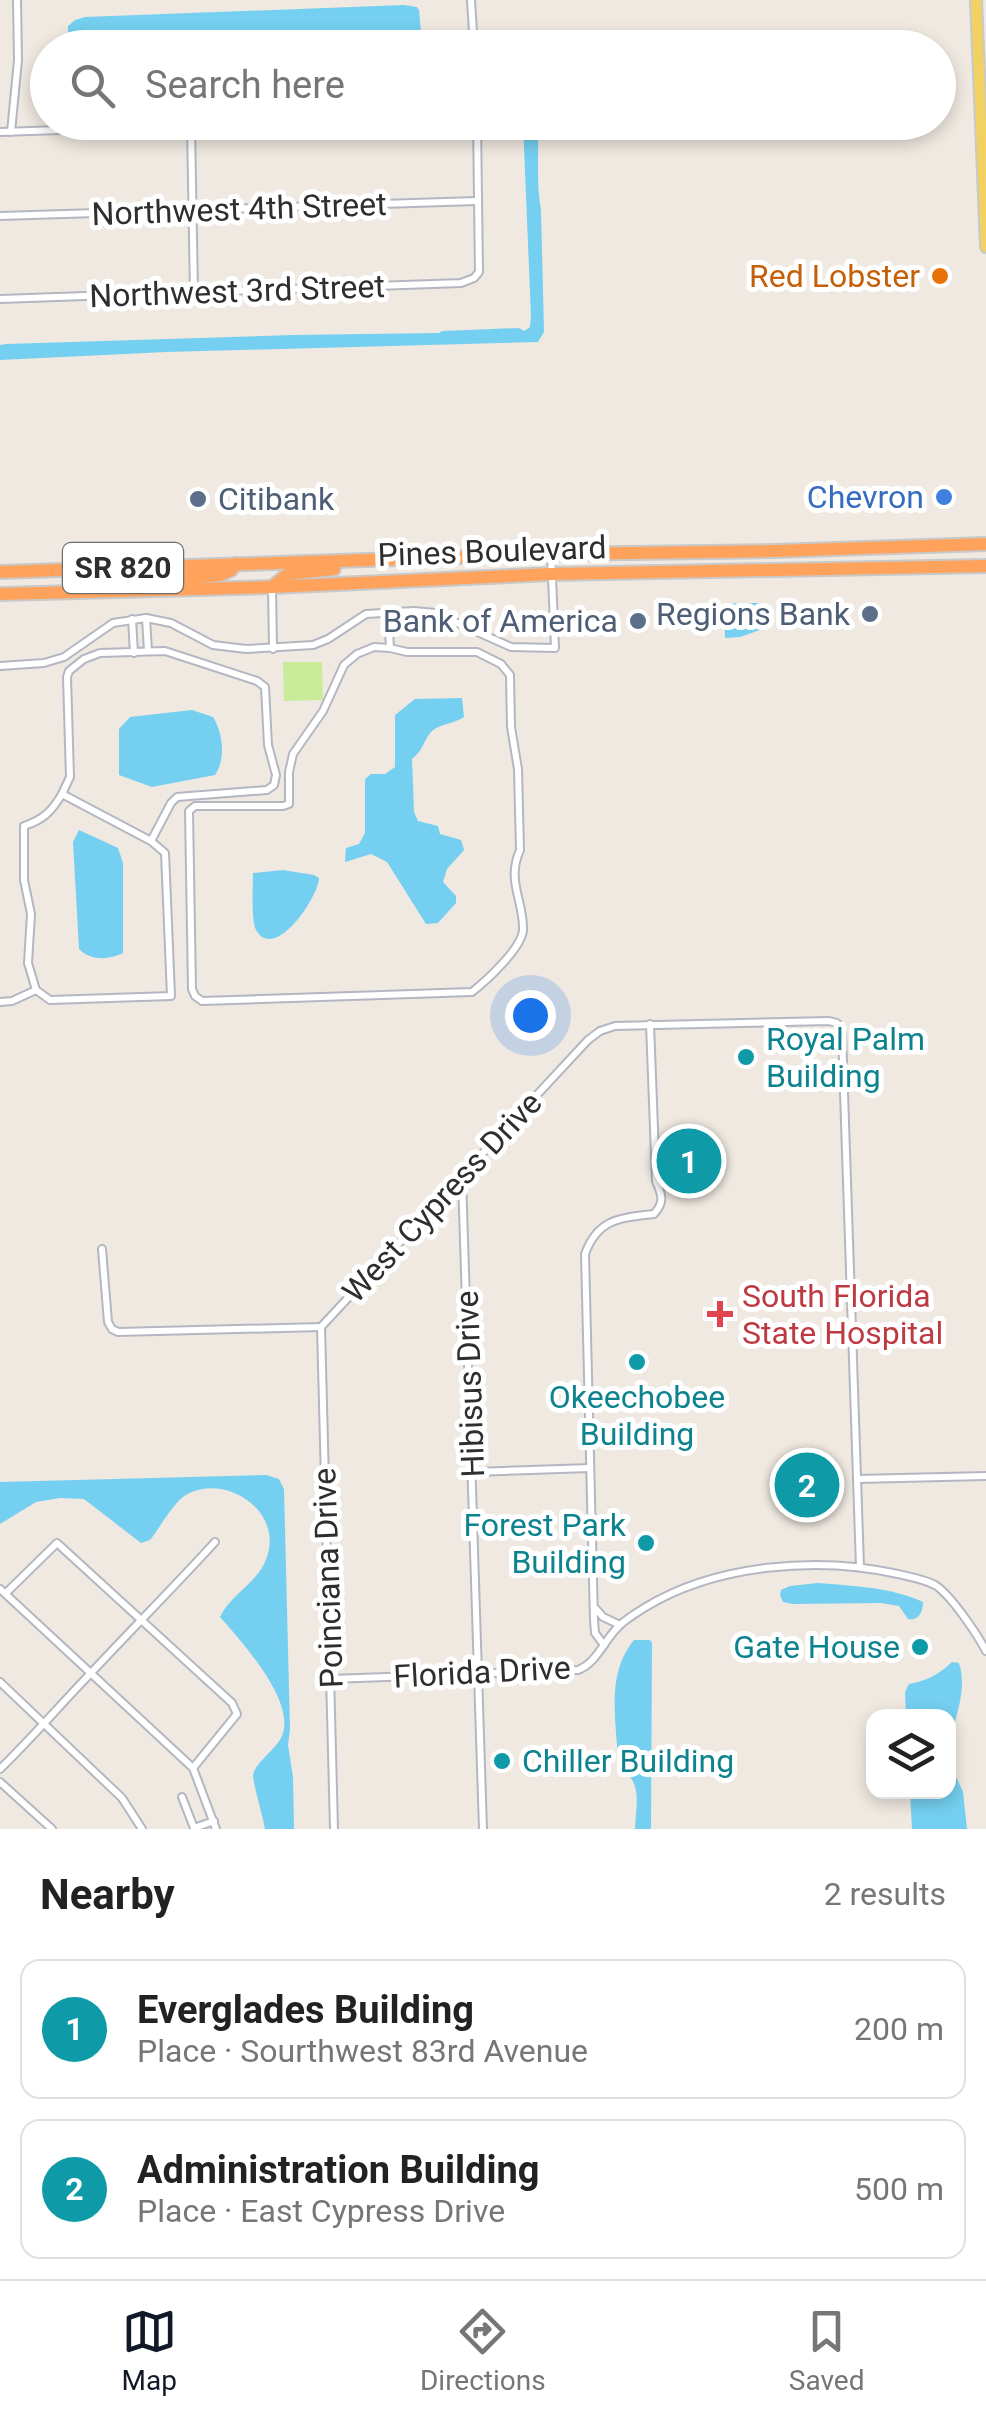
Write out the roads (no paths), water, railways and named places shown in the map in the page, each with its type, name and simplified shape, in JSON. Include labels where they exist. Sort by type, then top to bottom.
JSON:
[{"type":"highway","name":"Pines Boulevard","points":[[0,572],[986,544]]},
{"type":"highway","points":[[685,572],[697,564],[769,561],[775,550]]},
{"type":"highway","points":[[780,571],[784,561],[812,550]]},
{"type":"highway","points":[[272,587],[294,572],[384,564],[393,559]]},
{"type":"highway","points":[[115,591],[128,584],[220,575],[236,564]]},
{"type":"highway","name":"Pines Boulevard","points":[[0,594],[552,574],[986,566]]},
{"type":"main road","points":[[976,0],[986,247]]},
{"type":"street","points":[[11,132],[18,77],[17,0]]},
{"type":"street","points":[[472,0],[473,30]]},
{"type":"street","points":[[0,132],[30,131]]},
{"type":"street","points":[[191,140],[194,292]]},
{"type":"street","points":[[476,140],[477,201]]},
{"type":"street","name":"Northwest 4th Street","points":[[0,216],[477,201]]},
{"type":"street","name":"Northwest 3rd Street","points":[[0,299],[461,283],[479,272],[477,201]]},
{"type":"street","points":[[0,666],[44,664],[64,658],[112,623],[146,618],[171,623],[213,645],[273,648],[313,645],[366,614],[414,611],[434,613],[512,646],[554,648],[551,554]]},
{"type":"street","points":[[272,587],[273,648]]},
{"type":"street","points":[[388,612],[390,648]]},
{"type":"street","points":[[146,618],[148,651]]},
{"type":"street","points":[[132,619],[134,653]]},
{"type":"street","points":[[374,648],[390,648],[408,652],[477,652],[501,664],[510,674],[511,726],[518,768],[520,850],[515,862],[516,896],[522,914],[521,942],[472,992],[202,1001],[192,989],[189,811],[195,806],[289,804],[294,754],[323,711],[344,665],[374,648]]},
{"type":"street","points":[[62,794],[161,847],[167,859],[171,996],[50,1000],[32,983],[24,826],[52,811],[70,777],[67,677],[84,659],[100,653],[148,651],[174,652],[263,684],[268,745],[276,775],[274,786],[267,790],[177,797],[150,841]]},
{"type":"street","points":[[0,1002],[36,990]]},
{"type":"street","name":"West Cypress Drive","points":[[102,1249],[108,1322],[118,1332],[321,1327],[588,1040],[608,1028],[837,1022],[842,1033],[857,1479]]},
{"type":"street","points":[[604,1646],[594,1634],[585,1254],[593,1237],[612,1221],[654,1214],[662,1201],[656,1182],[650,1024]]},
{"type":"street","name":"Hibisus Drive","points":[[462,1178],[483,1829]]},
{"type":"street","name":"Poinciana Drive","points":[[321,1327],[334,1829]]},
{"type":"street","points":[[472,1472],[590,1468]]},
{"type":"street","points":[[860,1567],[857,1479],[986,1476]]},
{"type":"street","points":[[0,1769],[215,1542]]},
{"type":"street","points":[[182,1797],[194,1828],[215,1825],[192,1768],[3,1591],[57,1543],[232,1703],[237,1714],[192,1768]]},
{"type":"street","name":"Florida Drive","points":[[331,1679],[578,1670],[587,1666],[620,1625],[660,1599],[735,1574],[809,1565],[860,1567],[936,1585],[972,1628],[986,1652]]},
{"type":"street","points":[[594,1603],[603,1618],[620,1625]]},
{"type":"street","points":[[0,1682],[122,1798],[142,1829]]},
{"type":"street","points":[[0,1782],[52,1829]]},
{"type":"water","points":[[404,5],[417,7],[421,30],[68,30],[75,20]]},
{"type":"water","points":[[524,140],[538,140],[544,332],[538,342],[0,360],[0,345],[6,344],[519,328],[524,331],[530,327]]},
{"type":"water","points":[[764,603],[768,627],[725,638],[724,605]]},
{"type":"water","points":[[462,698],[464,717],[432,731],[412,759],[414,812],[418,821],[438,826],[440,834],[461,840],[464,850],[447,869],[443,882],[456,896],[456,903],[438,923],[426,924],[387,862],[371,854],[345,862],[346,848],[359,844],[365,833],[365,779],[395,767],[395,715],[415,699]]},
{"type":"water","points":[[192,710],[213,717],[219,731],[222,754],[215,775],[152,787],[119,775],[119,729],[130,717]]},
{"type":"water","points":[[79,830],[118,848],[123,863],[123,953],[111,957],[94,957],[79,949],[73,842]]},
{"type":"water","points":[[283,870],[314,875],[319,878],[317,887],[295,923],[274,938],[264,938],[254,925],[253,873]]},
{"type":"water","points":[[266,1475],[279,1479],[284,1489],[288,1745],[294,1829],[265,1829],[253,1775],[281,1738],[282,1708],[265,1674],[220,1617],[266,1560],[269,1533],[255,1507],[228,1491],[197,1490],[183,1497],[150,1540],[141,1543],[84,1499],[36,1502],[0,1524],[0,1482]]},
{"type":"water","points":[[818,1583],[898,1593],[923,1602],[922,1609],[918,1617],[908,1619],[899,1606],[793,1604],[783,1602],[780,1595],[781,1590],[790,1586]]},
{"type":"water","points":[[634,1640],[652,1643],[651,1829],[635,1829],[635,1787],[618,1760],[616,1682],[625,1653]]},
{"type":"water","points":[[952,1662],[959,1663],[962,1686],[956,1717],[956,1709],[906,1709],[909,1684],[943,1670]]},
{"type":"water","points":[[956,1776],[963,1792],[967,1829],[912,1829],[910,1799],[956,1799]]},
{"type":"place","name":"Red Lobster","points":[[940,276]]},
{"type":"place","name":"Chevron","points":[[944,497]]},
{"type":"place","name":"Citibank","points":[[198,499]]},
{"type":"place","name":"Regions Bank","points":[[870,614]]},
{"type":"place","name":"Bank of America","points":[[638,621]]},
{"type":"place","name":"Royal Palm Building","points":[[746,1057]]},
{"type":"place","name":"Everglades Building","points":[[689,1161]]},
{"type":"place","name":"South Florida State Hospital","points":[[720,1314]]},
{"type":"place","name":"Okeechobee Building","points":[[637,1362]]},
{"type":"place","name":"Administration Building","points":[[807,1485]]},
{"type":"place","name":"Forest Park Building","points":[[646,1543]]},
{"type":"place","name":"Gate House","points":[[920,1647]]},
{"type":"place","name":"Chiller Building","points":[[502,1761]]}]
